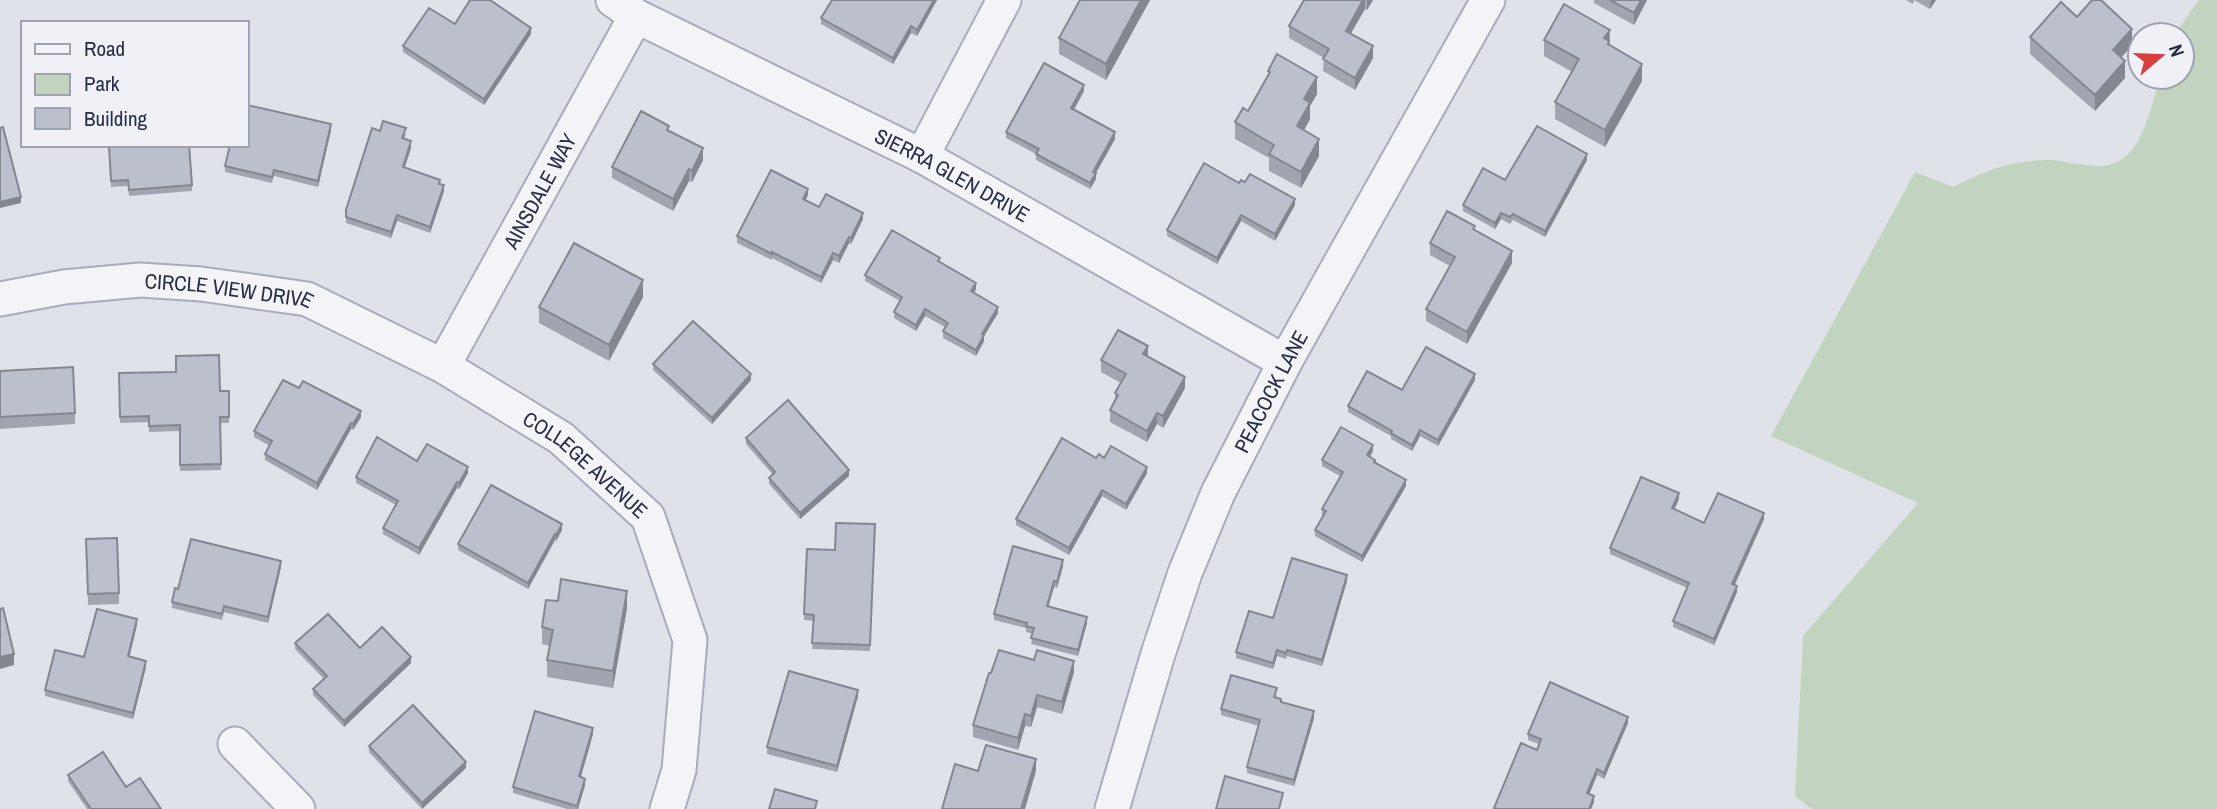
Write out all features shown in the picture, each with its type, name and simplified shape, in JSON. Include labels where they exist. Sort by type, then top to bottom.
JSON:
[{"type":"street","points":[[922,156],[1004,0]]},
{"type":"street","name":"PEACOCK LANE","points":[[1112,809],[1158,654],[1199,533],[1218,492],[1285,362],[1488,0]]},
{"type":"street","name":"SIERRA GLEN DRIVE","points":[[625,8],[922,156],[1285,362]]},
{"type":"street","name":"AINSDALE WAY","points":[[443,366],[625,8]]},
{"type":"street","name":"CIRCLE VIEW DRIVE","points":[[0,299],[64,287],[140,281],[201,284],[307,299],[443,366]]},
{"type":"street","name":"COLLEGE AVENUE","points":[[443,366],[561,438],[648,517],[690,640],[679,769],[667,809]]},
{"type":"street","points":[[235,744],[298,809]]},
{"type":"green space","points":[[2199,0],[2217,0],[2217,809],[1812,809],[1795,796],[1803,636],[1918,503],[1771,436],[1915,172],[1953,187],[2014,163],[2050,160],[2090,166],[2113,164],[2127,155],[2139,140],[2156,91],[2196,91],[2196,21],[2184,21]]},
{"type":"building","points":[[470,0],[490,0],[531,28],[484,99],[403,46],[429,8],[455,24]]},
{"type":"building","points":[[832,0],[934,0],[917,30],[911,26],[893,58],[821,18]]},
{"type":"building","points":[[1080,0],[1141,0],[1106,64],[1059,38]]},
{"type":"building","points":[[1304,0],[1363,0],[1346,31],[1373,46],[1355,78],[1323,59],[1329,49],[1289,26]]},
{"type":"building","points":[[1610,0],[1641,0],[1634,13]]},
{"type":"building","points":[[2092,0],[2101,0],[2126,23],[2126,36],[2113,50],[2125,61],[2095,95],[2030,37],[2061,2],[2077,17]]},
{"type":"building","points":[[1564,4],[1610,30],[1604,38],[1609,41],[1608,44],[1642,64],[1605,130],[1555,102],[1579,59],[1544,40]]},
{"type":"building","points":[[1277,54],[1317,77],[1304,99],[1310,103],[1297,126],[1319,139],[1301,172],[1269,154],[1274,145],[1235,122],[1243,108],[1248,111]]},
{"type":"building","points":[[1044,63],[1084,85],[1071,108],[1115,132],[1093,172],[1096,173],[1090,183],[1036,154],[1039,149],[1006,132]]},
{"type":"building","points":[[248,105],[331,124],[318,181],[274,170],[272,177],[225,166],[230,147],[248,147]]},
{"type":"building","points":[[641,111],[669,126],[667,130],[703,148],[692,171],[689,169],[673,199],[612,167]]},
{"type":"building","points":[[383,121],[406,128],[402,138],[411,141],[403,167],[440,180],[439,184],[444,185],[430,227],[397,215],[391,232],[346,217],[372,128],[380,131]]},
{"type":"building","points":[[1537,126],[1587,154],[1545,231],[1513,214],[1510,217],[1501,213],[1495,223],[1463,205],[1483,168],[1505,180]]},
{"type":"building","points":[[3,127],[21,197],[0,202],[0,128]]},
{"type":"building","points":[[109,147],[189,147],[192,185],[129,190],[128,180],[111,181]]},
{"type":"building","points":[[1204,163],[1239,183],[1241,180],[1245,182],[1250,174],[1295,199],[1275,234],[1241,215],[1217,258],[1167,230]]},
{"type":"building","points":[[771,170],[808,189],[803,199],[819,207],[826,194],[863,213],[851,238],[849,237],[839,256],[833,253],[821,277],[737,236]]},
{"type":"building","points":[[1447,211],[1512,251],[1467,332],[1426,309],[1455,257],[1430,243]]},
{"type":"building","points":[[892,230],[976,283],[971,291],[998,307],[976,350],[943,331],[948,323],[925,309],[916,325],[894,312],[902,297],[865,275]]},
{"type":"building","points":[[574,243],[643,280],[609,345],[539,307]]},
{"type":"building","points":[[693,321],[751,374],[712,418],[653,364]]},
{"type":"building","points":[[1118,330],[1148,346],[1143,354],[1185,377],[1163,416],[1157,413],[1147,431],[1110,410],[1118,395],[1115,393],[1126,374],[1101,360]]},
{"type":"building","points":[[1426,347],[1475,374],[1438,440],[1420,430],[1412,445],[1348,406],[1367,371],[1402,390]]},
{"type":"building","points":[[219,355],[220,391],[229,391],[229,417],[220,417],[221,464],[180,465],[180,425],[149,426],[149,416],[120,417],[119,373],[176,372],[176,356]]},
{"type":"building","points":[[73,367],[75,413],[0,417],[0,371]]},
{"type":"building","points":[[283,380],[299,388],[303,381],[361,411],[353,424],[351,423],[317,483],[265,454],[272,441],[254,431]]},
{"type":"building","points":[[788,400],[849,470],[800,513],[769,478],[775,472],[746,438]]},
{"type":"building","points":[[1341,427],[1373,445],[1367,455],[1375,460],[1374,462],[1406,480],[1362,556],[1315,530],[1326,511],[1322,509],[1343,472],[1322,460]]},
{"type":"building","points":[[377,437],[417,461],[427,444],[468,467],[419,548],[383,528],[398,501],[356,477]]},
{"type":"building","points":[[1062,438],[1096,458],[1099,454],[1104,458],[1111,446],[1147,467],[1126,504],[1102,490],[1069,548],[1016,519]]},
{"type":"building","points":[[1641,477],[1679,493],[1672,508],[1704,523],[1718,493],[1764,513],[1732,584],[1737,586],[1714,639],[1673,621],[1689,583],[1610,548]]},
{"type":"building","points":[[491,485],[562,524],[528,583],[458,544]]},
{"type":"building","points":[[836,523],[875,524],[870,645],[812,643],[814,615],[804,614],[807,549],[835,550]]},
{"type":"building","points":[[117,538],[119,593],[88,594],[86,539]]},
{"type":"building","points":[[191,539],[281,561],[268,617],[224,606],[222,614],[172,602]]},
{"type":"building","points":[[1013,546],[1063,560],[1047,606],[1087,617],[1078,650],[1031,638],[1034,628],[1026,626],[1027,623],[994,614]]},
{"type":"building","points":[[1292,558],[1347,575],[1322,660],[1287,650],[1286,653],[1277,650],[1273,663],[1236,652],[1249,611],[1273,618]]},
{"type":"building","points":[[561,579],[627,591],[613,671],[547,660],[553,630],[542,627],[546,600],[558,601]]},
{"type":"building","points":[[3,608],[14,654],[0,657],[0,609]]},
{"type":"building","points":[[97,609],[137,619],[128,656],[146,661],[133,713],[45,690],[55,650],[84,657]]},
{"type":"building","points":[[328,614],[360,648],[382,627],[411,657],[344,721],[313,689],[327,676],[295,643]]},
{"type":"building","points":[[999,650],[1034,660],[1037,650],[1074,661],[1062,702],[1037,695],[1031,716],[1025,714],[1018,738],[973,725]]},
{"type":"building","points":[[789,671],[858,690],[837,766],[767,747]]},
{"type":"building","points":[[1231,675],[1277,688],[1274,697],[1281,699],[1281,702],[1314,711],[1294,780],[1247,767],[1260,720],[1221,709]]},
{"type":"building","points":[[1550,682],[1628,717],[1604,773],[1597,769],[1587,793],[1594,796],[1589,809],[1494,808],[1521,743],[1537,750],[1541,739],[1528,734]]},
{"type":"building","points":[[413,705],[466,762],[422,803],[369,746]]},
{"type":"building","points":[[535,711],[593,728],[579,776],[585,779],[577,806],[513,787]]},
{"type":"building","points":[[986,745],[1036,759],[1021,809],[942,809],[955,764],[978,771]]},
{"type":"building","points":[[103,752],[126,787],[140,778],[161,809],[91,809],[68,775]]},
{"type":"building","points":[[1225,776],[1283,793],[1279,809],[1216,809]]},
{"type":"building","points":[[775,789],[817,801],[815,809],[769,809]]}]
